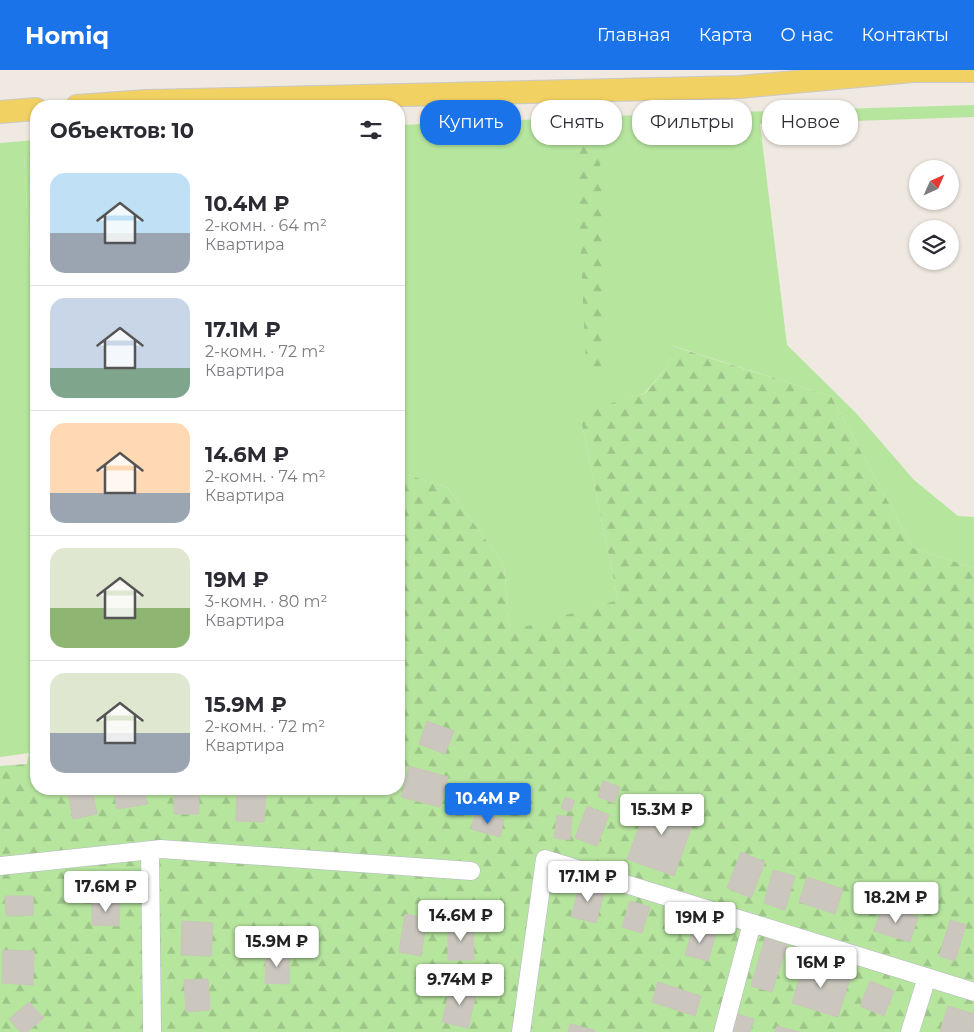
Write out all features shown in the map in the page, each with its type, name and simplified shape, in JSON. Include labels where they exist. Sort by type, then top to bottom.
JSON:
[{"type":"main road","points":[[188,100],[740,87],[906,71],[974,71]]},
{"type":"main road","points":[[0,112],[30,110]]},
{"type":"street","points":[[0,866],[171,849],[471,871]]},
{"type":"street","points":[[150,850],[152,1032]]},
{"type":"street","points":[[521,1032],[545,859],[974,992]]},
{"type":"street","points":[[723,1032],[752,923]]},
{"type":"street","points":[[910,1032],[927,977]]},
{"type":"green space","points":[[974,105],[974,117],[858,121],[858,108]]},
{"type":"green space","points":[[762,111],[762,124],[760,124],[762,145],[787,345],[856,413],[914,480],[958,516],[974,517],[974,568],[913,548],[831,396],[673,346],[666,368],[644,394],[630,397],[581,420],[618,600],[510,632],[504,565],[448,488],[405,474],[405,125],[420,124],[420,145],[521,145],[521,120],[531,120],[531,145],[622,145],[622,116],[632,115],[632,145],[752,145],[752,112]]},
{"type":"green space","points":[[30,140],[30,151],[24,152],[30,272],[30,748],[29,753],[0,757],[0,143]]},
{"type":"green space","points":[[576,145],[600,145],[607,352],[606,359],[593,376],[586,365]]},
{"type":"green space","points":[[30,150],[30,272],[24,151]]},
{"type":"green space","points":[[672,346],[831,396],[913,548],[974,568],[974,1032],[0,1032],[0,766],[27,764],[30,748],[30,795],[405,795],[405,474],[448,488],[504,565],[510,631],[618,600],[581,420],[597,408],[645,394],[666,368]]},
{"type":"building","points":[[427,721],[454,731],[445,754],[419,744]]},
{"type":"building","points":[[409,766],[448,777],[440,807],[401,797],[402,795],[405,795],[405,782]]},
{"type":"building","points":[[603,781],[620,787],[614,803],[598,797]]},
{"type":"building","points":[[68,795],[93,795],[97,814],[73,819]]},
{"type":"building","points":[[115,795],[145,795],[147,804],[117,809]]},
{"type":"building","points":[[174,795],[199,795],[199,814],[174,814]]},
{"type":"building","points":[[237,795],[266,795],[264,822],[236,821]]},
{"type":"building","points":[[651,795],[697,812],[674,876],[627,859]]},
{"type":"building","points":[[565,797],[575,801],[570,812],[561,808]]},
{"type":"building","points":[[587,806],[609,815],[597,846],[575,838]]},
{"type":"building","points":[[476,812],[504,820],[500,837],[471,829]]},
{"type":"building","points":[[557,815],[572,817],[570,840],[554,838]]},
{"type":"building","points":[[741,852],[765,862],[751,898],[727,888]]},
{"type":"building","points":[[773,870],[795,876],[785,910],[764,903]]},
{"type":"building","points":[[807,877],[843,889],[835,914],[799,902]]},
{"type":"building","points":[[580,883],[605,889],[596,923],[571,917]]},
{"type":"building","points":[[5,896],[33,896],[33,915],[6,916]]},
{"type":"building","points":[[92,901],[120,902],[119,926],[92,925]]},
{"type":"building","points":[[630,901],[650,907],[642,933],[622,927]]},
{"type":"building","points":[[882,906],[918,917],[910,942],[874,931]]},
{"type":"building","points":[[405,914],[427,918],[421,956],[399,952]]},
{"type":"building","points":[[950,920],[966,925],[955,961],[939,956]]},
{"type":"building","points":[[182,921],[213,923],[211,956],[181,955]]},
{"type":"building","points":[[448,923],[473,923],[474,960],[448,960]]},
{"type":"building","points":[[693,927],[716,934],[708,961],[685,955]]},
{"type":"building","points":[[765,938],[787,945],[772,992],[751,986]]},
{"type":"building","points":[[3,950],[34,951],[33,985],[2,983]]},
{"type":"building","points":[[266,953],[289,953],[289,984],[265,983]]},
{"type":"building","points":[[804,961],[851,976],[838,1017],[792,1003]]},
{"type":"building","points":[[208,979],[210,1010],[186,1012],[184,980]]},
{"type":"building","points":[[870,981],[894,991],[884,1016],[860,1006]]},
{"type":"building","points":[[658,982],[701,996],[695,1016],[652,1002]]},
{"type":"building","points":[[451,983],[477,989],[468,1028],[442,1022]]},
{"type":"building","points":[[29,1002],[44,1018],[27,1032],[20,1032],[9,1019]]},
{"type":"building","points":[[948,1006],[974,1014],[973,1032],[940,1032]]},
{"type":"building","points":[[734,1013],[754,1019],[750,1032],[728,1032]]},
{"type":"building","points":[[570,1024],[594,1030],[594,1032],[568,1032]]},
{"type":"building","points":[[777,1026],[799,1032],[775,1032]]}]
